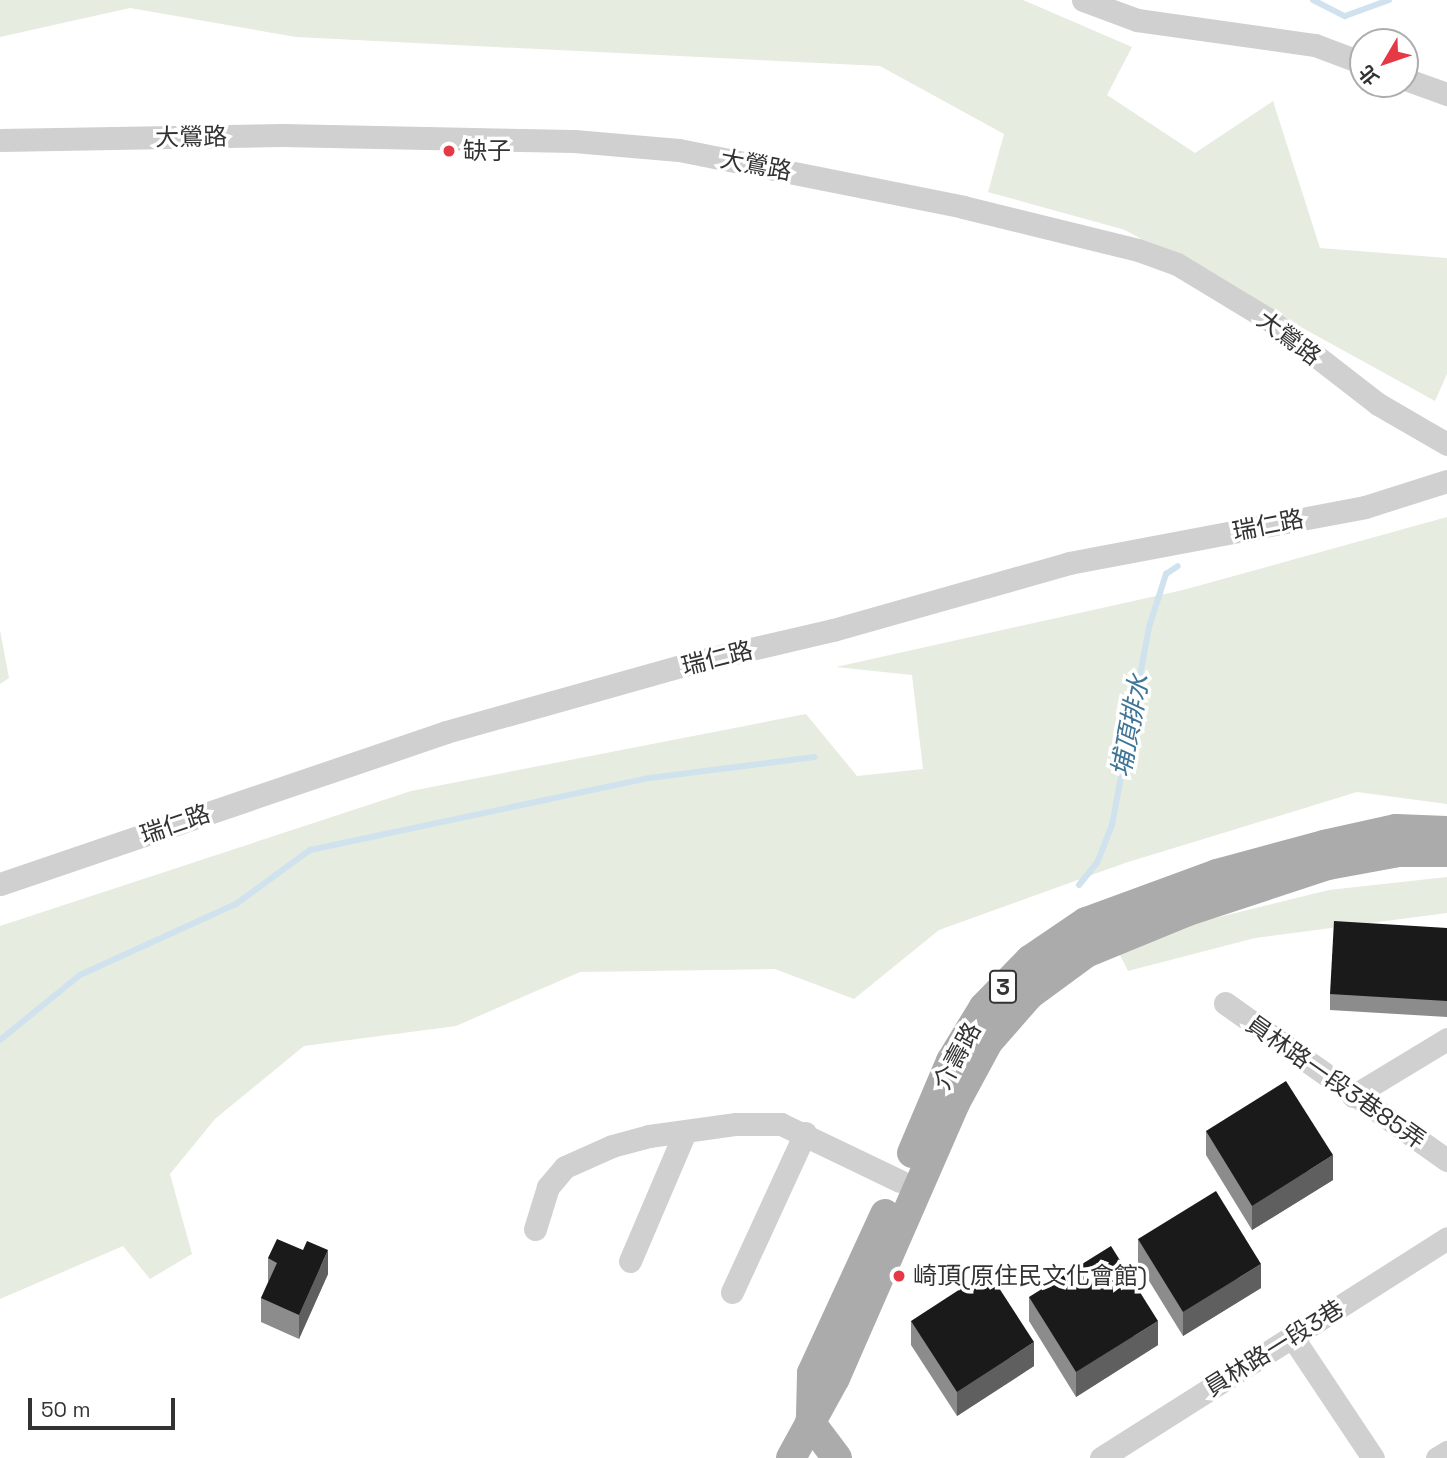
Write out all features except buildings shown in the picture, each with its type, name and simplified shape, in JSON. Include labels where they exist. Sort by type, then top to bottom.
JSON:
[{"type":"main road","name":"介壽路","points":[[810,1422],[812,1373],[900,1181],[951,1061],[984,1007],[1030,960],[1086,922],[1217,874],[1396,829],[1447,831]]},
{"type":"main road","name":"介壽路","points":[[791,1458],[835,1378],[955,1104],[988,1042],[1029,995],[1086,953],[1188,911],[1328,865],[1399,852],[1447,852]]},
{"type":"main road","points":[[810,1422],[837,1458]]},
{"type":"street","points":[[1083,0],[1137,20],[1315,45],[1349,58]]},
{"type":"street","points":[[1419,84],[1447,94]]},
{"type":"street","name":"大鶯路","points":[[0,140],[309,135],[574,141],[680,150],[963,207],[1138,250],[1177,264],[1271,321],[1378,404],[1447,444]]},
{"type":"street","name":"瑞仁路","points":[[0,884],[446,732],[691,663],[833,630],[1069,564],[1365,507],[1447,481]]},
{"type":"street","name":"員林路一段3巷85弄","points":[[1225,1003],[1353,1097],[1447,1160]]},
{"type":"street","points":[[1353,1097],[1447,1039]]},
{"type":"street","points":[[536,1229],[548,1187],[565,1167],[611,1146],[685,1132],[781,1124],[900,1181]]},
{"type":"street","points":[[630,1261],[685,1132]]},
{"type":"street","points":[[732,1292],[804,1133]]},
{"type":"street","name":"員林路一段3巷","points":[[1101,1458],[1447,1238]]},
{"type":"street","points":[[1293,1338],[1373,1458]]},
{"type":"street","points":[[1437,1458],[1447,1452]]},
{"type":"shaded area","points":[[0,0],[1023,0],[1132,47],[1107,95],[1195,153],[1273,101],[1320,248],[1447,258],[1447,374],[1435,401],[1125,230],[988,192],[1004,134],[880,66],[296,37],[130,8],[0,37]]},
{"type":"shaded area","points":[[1447,517],[1447,804],[1357,792],[1125,863],[939,930],[854,999],[775,969],[580,972],[456,1026],[304,1046],[215,1119],[170,1174],[192,1254],[150,1279],[123,1246],[0,1299],[0,926],[411,791],[806,714],[857,776],[923,769],[912,675],[836,667],[1183,590]]},
{"type":"shaded area","points":[[0,630],[9,678],[0,684]]},
{"type":"shaded area","points":[[1447,877],[1447,913],[1255,938],[1128,971],[1119,953],[1199,922],[1329,890]]},
{"type":"waterway","points":[[1313,0],[1345,16],[1389,0]]},
{"type":"waterway","name":"埔頂排水","points":[[1079,885],[1097,863],[1112,825],[1149,627],[1166,574],[1178,566]]},
{"type":"waterway","points":[[0,1040],[80,975],[236,904],[310,850],[649,778],[815,757]]},
{"type":"place","name":"缺子","points":[[449,151]]},
{"type":"place","name":"崎頂(原住民文化會館)","points":[[899,1276]]}]
